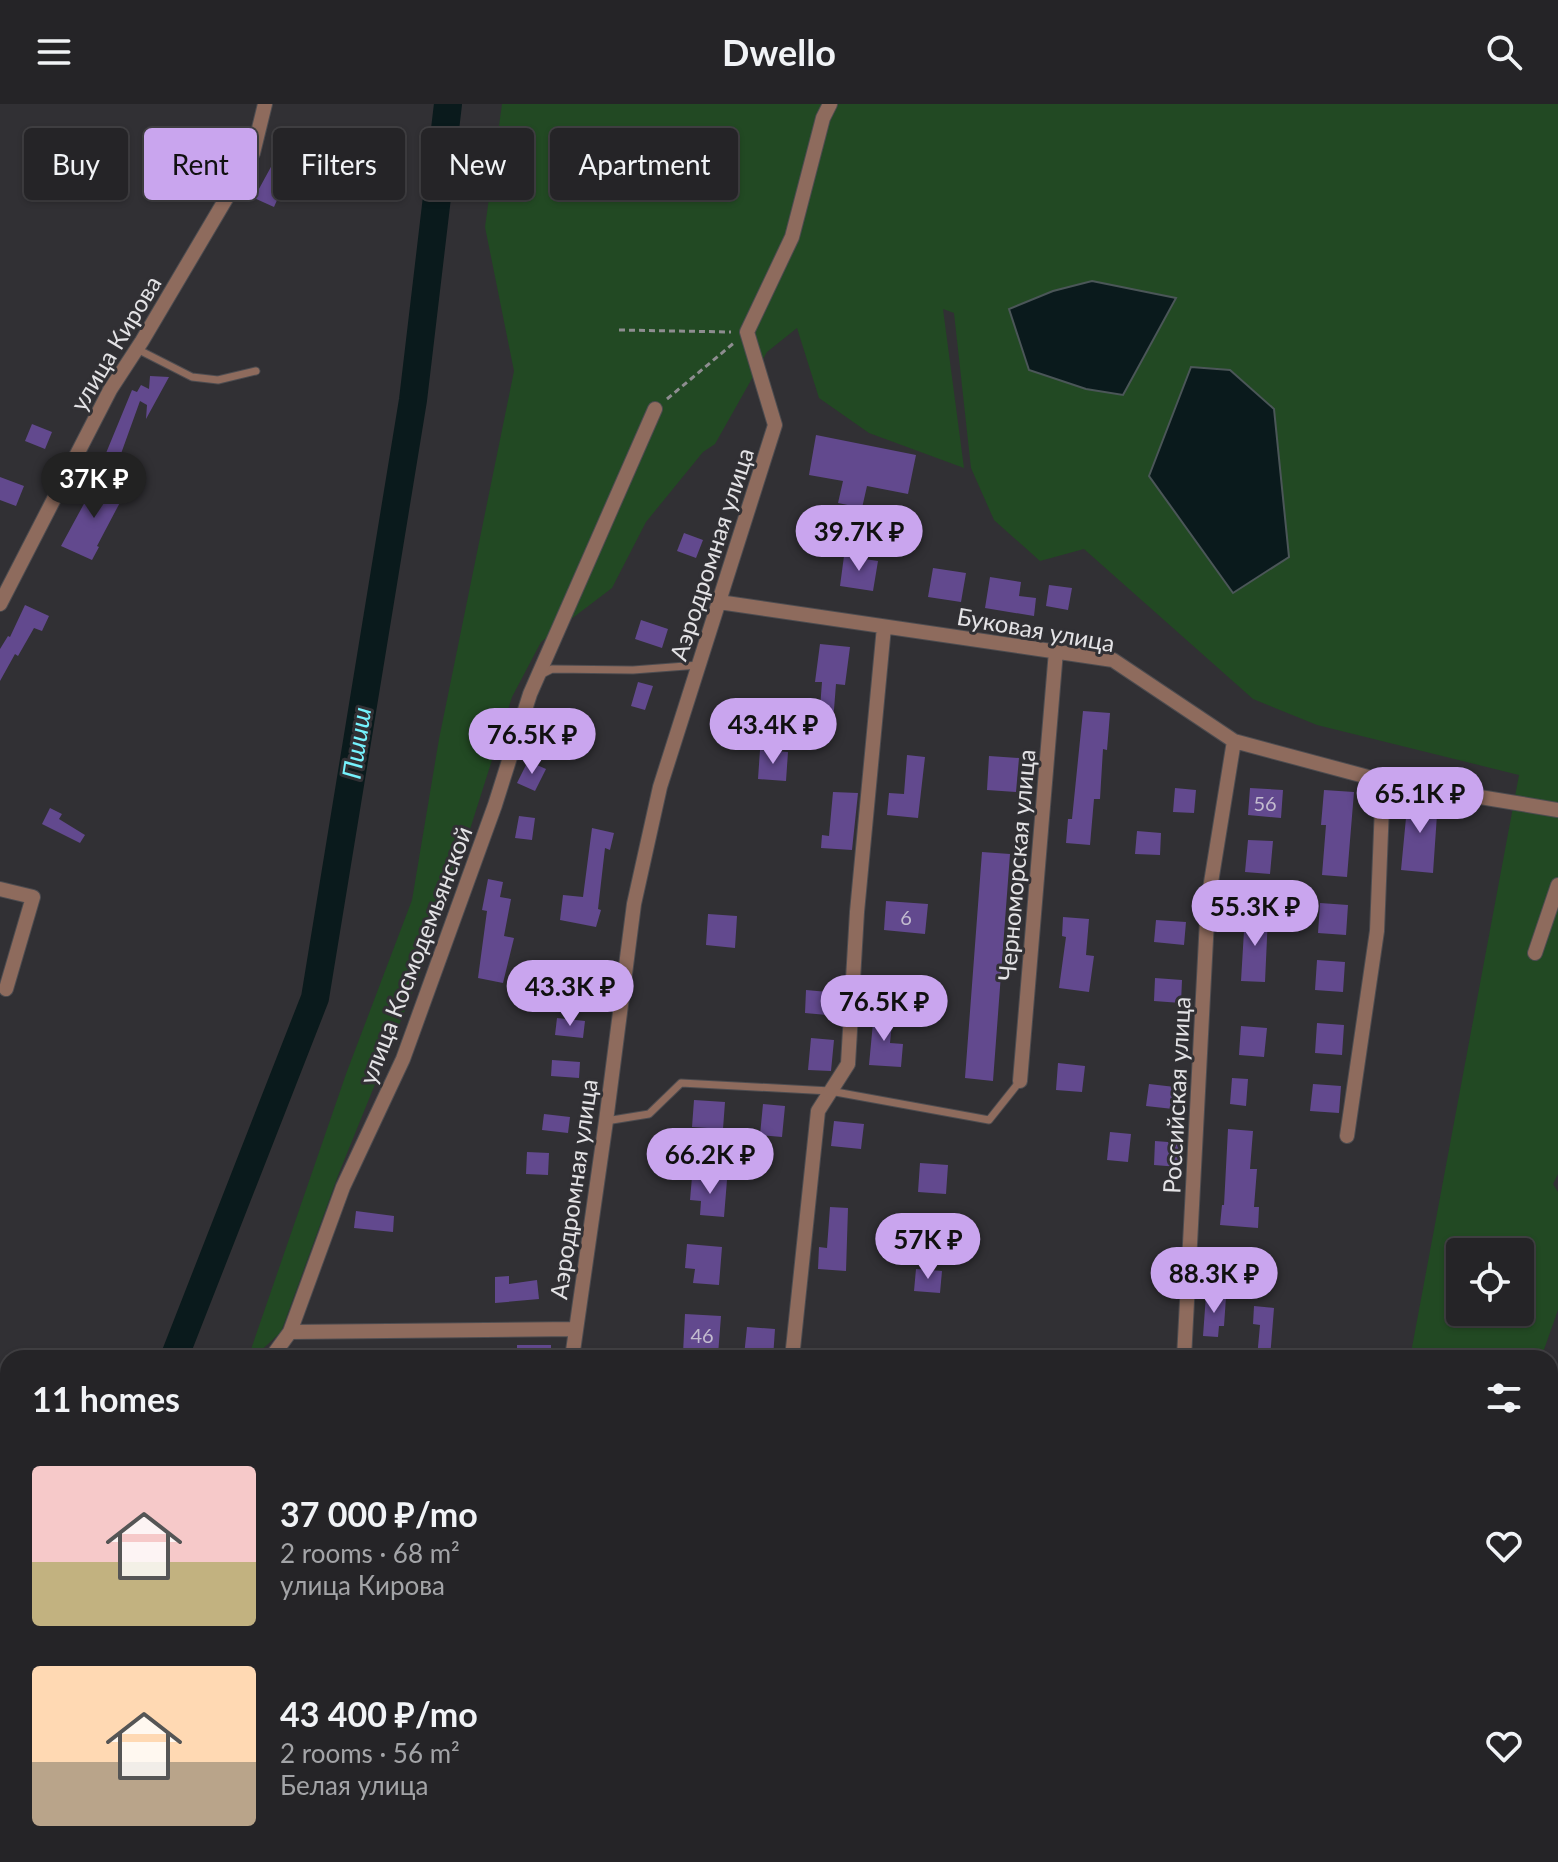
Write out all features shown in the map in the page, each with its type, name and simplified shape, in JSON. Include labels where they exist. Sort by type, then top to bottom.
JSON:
[{"type":"street","name":"улица Кирова","points":[[0,604],[110,390],[253,153],[265,104]]},
{"type":"street","points":[[747,332],[792,237],[823,118],[830,104]]},
{"type":"street","name":"Аэродромная улица","points":[[573,1350],[634,904],[660,787],[775,425],[747,332]]},
{"type":"street","name":"улица Космодемьянской","points":[[277,1350],[290,1332],[343,1187],[403,1059],[454,921],[537,677],[655,409]]},
{"type":"street","name":"Буковая улица","points":[[719,602],[1113,660],[1234,741],[1383,781],[1558,810]]},
{"type":"street","points":[[793,1350],[818,1111],[848,1064],[857,912],[884,627]]},
{"type":"street","name":"Черноморская улица","points":[[1020,1081],[1056,651]]},
{"type":"street","name":"Российская улица","points":[[1184,1350],[1208,901],[1234,741]]},
{"type":"street","points":[[1347,1136],[1377,931],[1383,781]]},
{"type":"street","points":[[1535,953],[1558,885]]},
{"type":"street","points":[[0,889],[33,897],[6,989]]},
{"type":"street","points":[[290,1332],[575,1329]]},
{"type":"lane","points":[[137,349],[192,377],[218,380],[256,371]]},
{"type":"lane","points":[[537,677],[552,669],[633,670],[699,665]]},
{"type":"lane","points":[[606,1121],[649,1114],[681,1083],[830,1091],[989,1120],[1020,1081]]},
{"type":"path","points":[[619,330],[747,332]]},
{"type":"path","points":[[655,409],[747,332]]},
{"type":"green space","points":[[502,104],[1558,104],[1558,1174],[1553,1184],[1558,1192],[1558,1310],[1544,1350],[1411,1350],[1519,775],[1317,725],[1253,699],[1084,549],[1040,561],[994,520],[971,468],[954,313],[943,309],[964,468],[869,433],[819,398],[797,328],[767,352],[715,444],[703,452],[646,522],[612,588],[541,642],[512,697],[423,966],[339,1173],[281,1332],[262,1350],[251,1350],[346,1074],[412,900],[439,739],[514,371],[485,227],[489,200],[534,200],[534,128],[499,128]]},
{"type":"shaded area","points":[[1092,281],[1176,298],[1123,395],[1086,389],[1029,370],[1009,309],[1053,291]]},
{"type":"shaded area","points":[[1191,367],[1230,370],[1274,409],[1289,557],[1233,593],[1149,476]]},
{"type":"building","points":[[273,165],[273,200],[277,200],[274,207],[257,199],[257,192]]},
{"type":"building","points":[[150,376],[169,377],[146,419],[147,405],[140,401],[118,462],[104,458],[132,390],[137,392],[141,385],[149,389]]},
{"type":"building","points":[[32,424],[52,432],[45,449],[25,441]]},
{"type":"building","points":[[816,435],[916,455],[908,494],[867,486],[862,508],[838,503],[843,481],[809,475]]},
{"type":"building","points":[[0,477],[24,486],[16,506],[0,500]]},
{"type":"building","points":[[101,479],[126,491],[92,560],[61,546]]},
{"type":"building","points":[[684,533],[703,540],[696,558],[677,551]]},
{"type":"building","points":[[844,556],[878,561],[873,591],[840,586]]},
{"type":"building","points":[[933,568],[966,573],[961,602],[928,597]]},
{"type":"building","points":[[990,577],[1021,582],[1019,596],[1036,598],[1034,616],[985,608]]},
{"type":"building","points":[[1049,585],[1072,588],[1068,610],[1046,606]]},
{"type":"building","points":[[25,605],[49,616],[42,631],[34,628],[0,681],[0,649],[10,637]]},
{"type":"building","points":[[641,620],[668,629],[662,648],[635,639]]},
{"type":"building","points":[[820,644],[850,647],[845,685],[836,684],[832,735],[818,734],[822,682],[815,682]]},
{"type":"building","points":[[638,682],[653,686],[645,710],[631,706]]},
{"type":"building","points":[[1083,711],[1110,713],[1107,750],[1103,749],[1100,799],[1094,799],[1090,845],[1066,843],[1068,819],[1072,819]]},
{"type":"building","points":[[760,750],[788,752],[786,781],[758,779]]},
{"type":"building","points":[[907,755],[925,757],[918,818],[887,815],[889,793],[904,794]]},
{"type":"building","points":[[989,756],[1019,758],[1016,792],[987,790]]},
{"type":"building","points":[[528,761],[546,769],[535,791],[517,783]]},
{"type":"building","points":[[1175,788],[1196,790],[1194,813],[1173,812]]},
{"type":"building","points":[[1250,788],[1283,790],[1281,818],[1248,815]]},
{"type":"building","points":[[1324,790],[1354,792],[1347,877],[1322,875],[1326,825],[1321,825]]},
{"type":"building","points":[[833,792],[858,793],[852,850],[821,848],[822,835],[829,836]]},
{"type":"building","points":[[1408,797],[1438,800],[1433,873],[1401,870]]},
{"type":"building","points":[[50,808],[62,814],[59,819],[85,835],[80,843],[42,824]]},
{"type":"building","points":[[519,816],[535,818],[532,840],[515,838]]},
{"type":"building","points":[[592,828],[614,833],[610,850],[605,848],[598,909],[601,910],[596,927],[560,920],[563,895],[583,897]]},
{"type":"building","points":[[1137,831],[1161,833],[1160,855],[1135,854]]},
{"type":"building","points":[[1248,840],[1273,841],[1270,874],[1245,872]]},
{"type":"building","points":[[982,852],[1010,854],[993,1081],[965,1078]]},
{"type":"building","points":[[488,879],[503,882],[500,897],[511,899],[504,936],[514,938],[503,983],[478,978],[487,911],[482,910]]},
{"type":"building","points":[[886,901],[928,904],[925,934],[884,930]]},
{"type":"building","points":[[1320,903],[1348,905],[1346,935],[1318,933]]},
{"type":"building","points":[[708,914],[737,916],[735,948],[706,945]]},
{"type":"building","points":[[1245,914],[1268,916],[1265,982],[1241,981]]},
{"type":"building","points":[[1063,917],[1089,919],[1086,955],[1094,956],[1089,992],[1059,988],[1066,937],[1062,936]]},
{"type":"building","points":[[1156,920],[1186,922],[1184,945],[1154,942]]},
{"type":"building","points":[[1317,960],[1345,962],[1343,992],[1315,990]]},
{"type":"building","points":[[1155,978],[1182,980],[1181,1003],[1154,1001]]},
{"type":"building","points":[[806,990],[828,992],[827,1015],[805,1013]]},
{"type":"building","points":[[874,1012],[893,1014],[890,1043],[903,1044],[901,1067],[869,1065]]},
{"type":"building","points":[[557,1018],[585,1021],[583,1038],[555,1035]]},
{"type":"building","points":[[1317,1023],[1344,1025],[1342,1055],[1315,1053]]},
{"type":"building","points":[[1241,1026],[1267,1028],[1264,1057],[1239,1055]]},
{"type":"building","points":[[811,1038],[834,1040],[831,1071],[808,1070]]},
{"type":"building","points":[[552,1060],[580,1062],[579,1078],[551,1076]]},
{"type":"building","points":[[1058,1063],[1085,1066],[1082,1092],[1056,1090]]},
{"type":"building","points":[[1232,1078],[1248,1079],[1246,1106],[1230,1104]]},
{"type":"building","points":[[1149,1084],[1175,1087],[1173,1109],[1146,1106]]},
{"type":"building","points":[[1313,1084],[1341,1086],[1339,1113],[1310,1111]]},
{"type":"building","points":[[694,1100],[725,1102],[723,1129],[692,1127]]},
{"type":"building","points":[[763,1104],[785,1106],[782,1137],[760,1135]]},
{"type":"building","points":[[544,1114],[570,1117],[568,1133],[542,1130]]},
{"type":"building","points":[[834,1121],[864,1124],[861,1149],[831,1146]]},
{"type":"building","points":[[1228,1129],[1253,1131],[1250,1169],[1257,1169],[1254,1207],[1259,1207],[1258,1228],[1220,1225]]},
{"type":"building","points":[[1110,1132],[1131,1134],[1128,1162],[1107,1160]]},
{"type":"building","points":[[1155,1141],[1181,1143],[1179,1167],[1154,1165]]},
{"type":"building","points":[[527,1152],[549,1153],[548,1175],[526,1174]]},
{"type":"building","points":[[920,1163],[948,1165],[946,1194],[918,1192]]},
{"type":"building","points":[[692,1177],[727,1180],[724,1217],[700,1215],[701,1201],[690,1200]]},
{"type":"building","points":[[830,1207],[848,1208],[846,1271],[818,1269],[819,1247],[827,1248]]},
{"type":"building","points":[[356,1211],[394,1216],[393,1232],[354,1228]]},
{"type":"building","points":[[687,1244],[722,1247],[719,1285],[693,1283],[695,1269],[685,1268]]},
{"type":"building","points":[[1217,1258],[1246,1260],[1243,1288],[1215,1285]]},
{"type":"building","points":[[916,1269],[942,1271],[940,1293],[914,1291]]},
{"type":"building","points":[[509,1276],[509,1284],[537,1280],[539,1299],[495,1303],[495,1277]]},
{"type":"building","points":[[1206,1295],[1226,1297],[1224,1326],[1219,1326],[1218,1337],[1203,1336]]},
{"type":"building","points":[[1254,1306],[1274,1308],[1271,1350],[1258,1350],[1260,1325],[1253,1324]]},
{"type":"building","points":[[685,1314],[721,1316],[718,1350],[683,1350]]},
{"type":"building","points":[[747,1327],[775,1329],[774,1350],[745,1350]]},
{"type":"building","points":[[517,1345],[551,1345],[551,1350],[517,1350]]},
{"type":"waterway","name":"Пшиш","points":[[177,1350],[315,998],[413,400],[448,104]]}]
